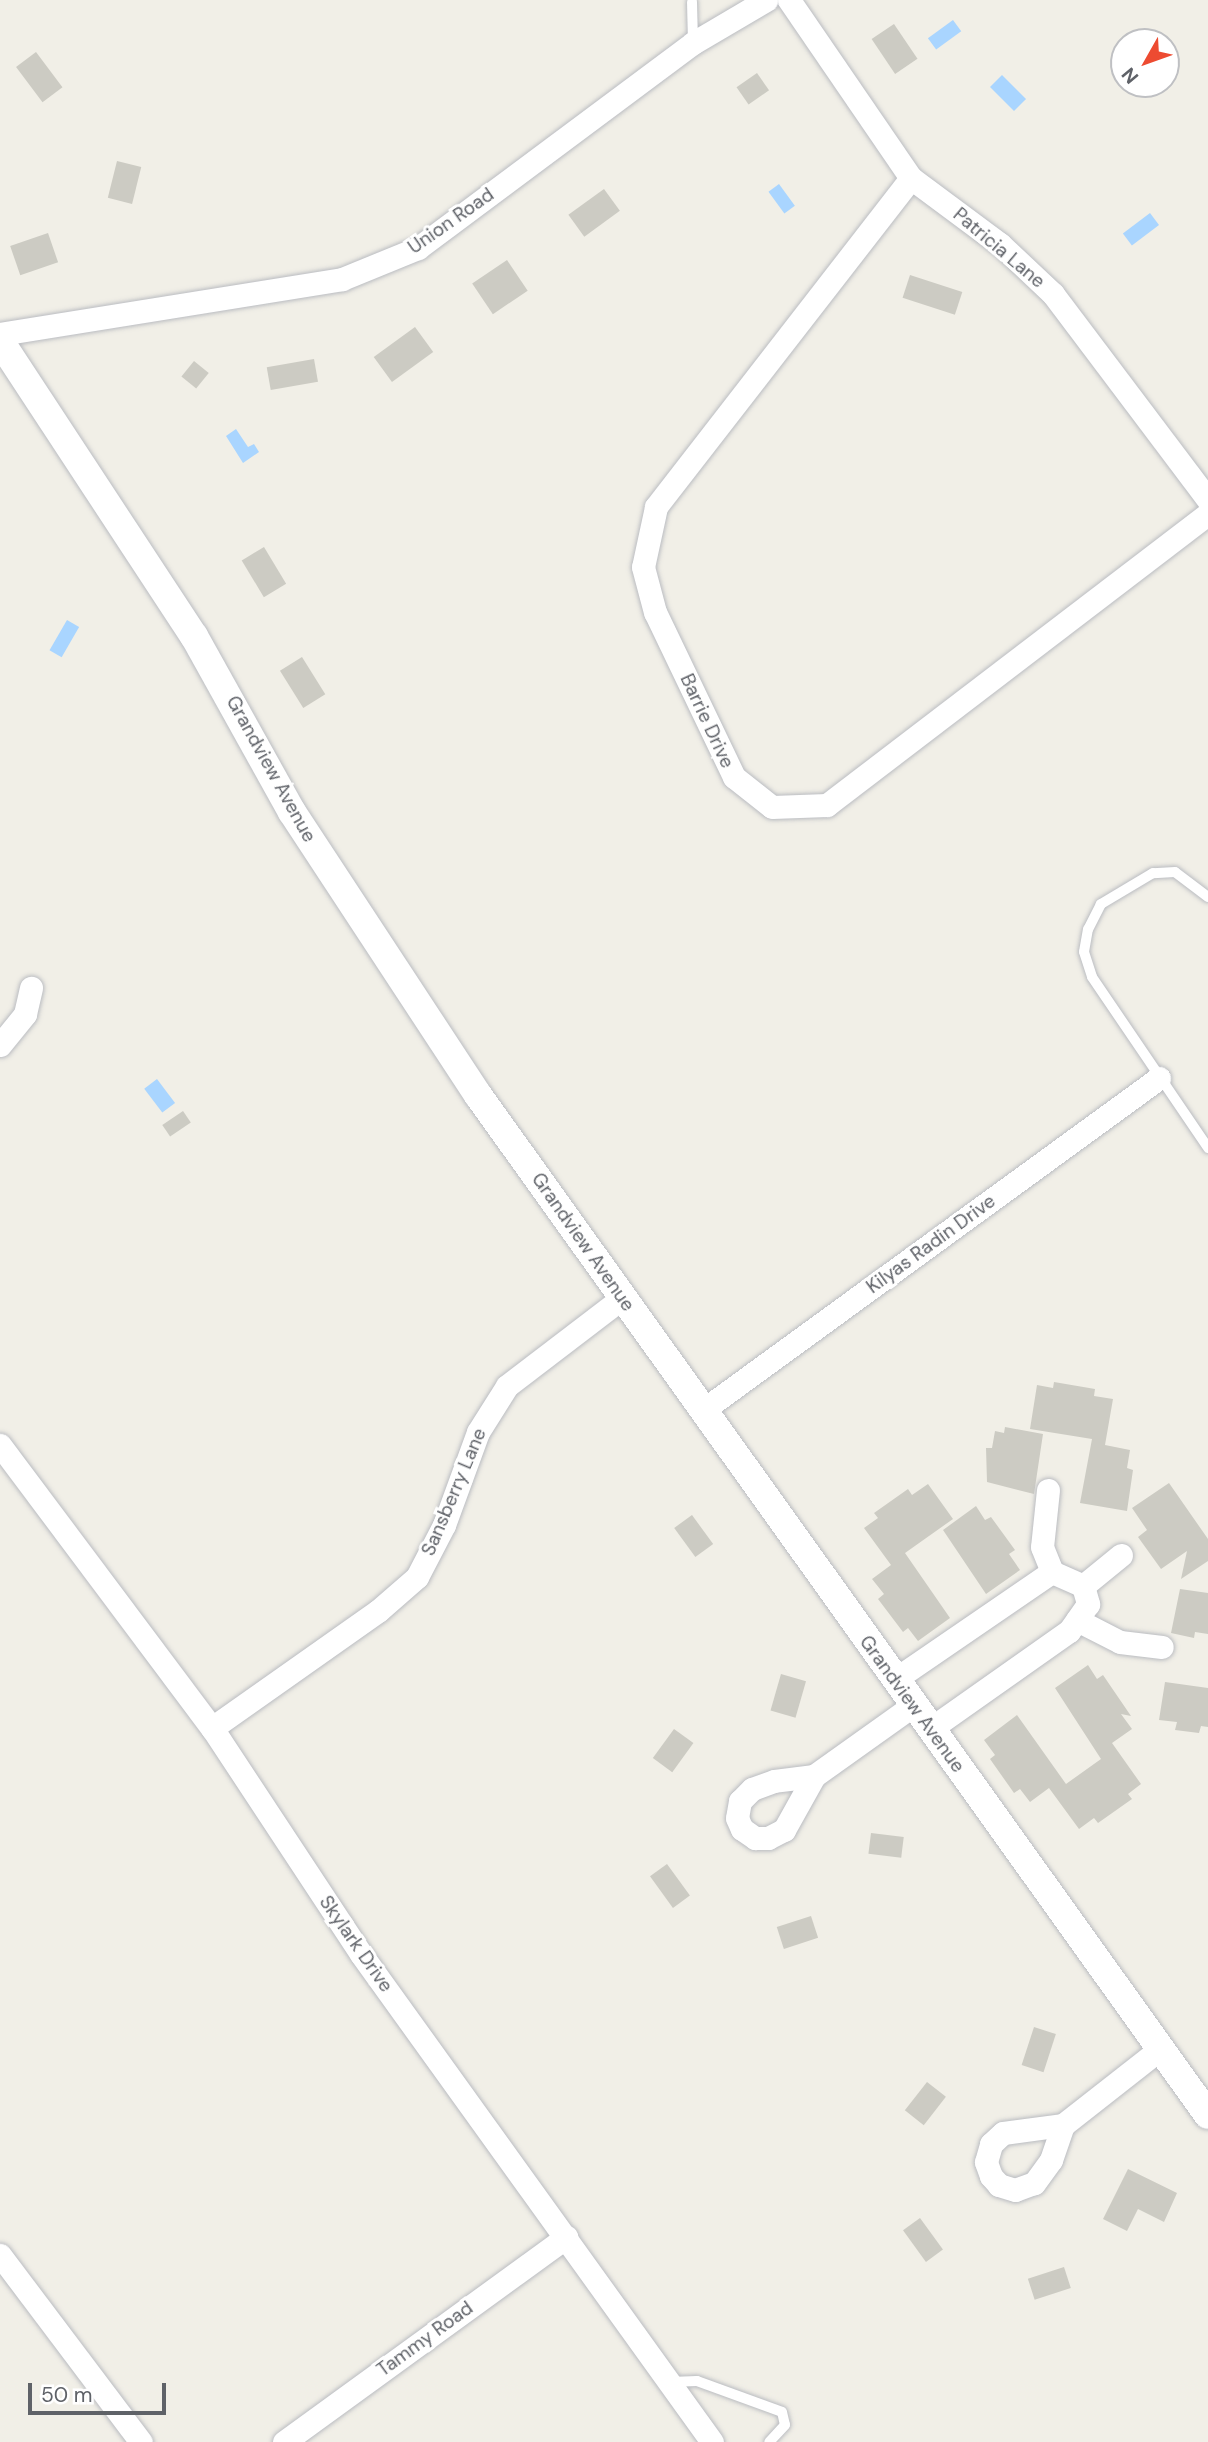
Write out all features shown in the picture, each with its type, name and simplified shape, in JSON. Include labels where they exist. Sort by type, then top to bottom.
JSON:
[{"type":"street","name":"Union Road","points":[[0,334],[342,279],[418,248],[693,43],[766,0]]},
{"type":"street","name":"Patricia Lane","points":[[789,0],[911,178],[1000,244],[1053,294],[1208,500]]},
{"type":"street","name":"Barrie Drive","points":[[911,178],[656,507],[643,567],[655,612],[734,777],[772,807],[827,805],[1208,514]]},
{"type":"street","name":"Grandview Avenue","points":[[0,341],[194,636],[292,812],[348,901],[622,1298],[912,1706],[1208,2115]]},
{"type":"street","points":[[0,1045],[25,1014],[31,988]]},
{"type":"street","name":"Kilyas Radin Drive","points":[[703,1410],[1159,1078]]},
{"type":"street","name":"Sansberry Lane","points":[[212,1728],[378,1611],[416,1577],[444,1525],[478,1432],[507,1386],[622,1298]]},
{"type":"street","name":"Skylark Drive","points":[[0,1446],[212,1728],[361,1954],[712,2442]]},
{"type":"street","points":[[1048,1490],[1042,1546],[1052,1572],[1083,1586]]},
{"type":"street","points":[[1083,1586],[1121,1555]]},
{"type":"street","points":[[894,1680],[1052,1572]]},
{"type":"street","points":[[930,1729],[1069,1630],[1087,1604],[1083,1586]]},
{"type":"street","points":[[1077,1620],[1120,1642],[1162,1647]]},
{"type":"street","points":[[814,1776],[912,1706]]},
{"type":"street","points":[[1063,2125],[1160,2049]]},
{"type":"street","name":"Tammy Road","points":[[284,2442],[566,2237]]},
{"type":"street","points":[[0,2255],[141,2442]]},
{"type":"lane","points":[[692,2],[693,43]]},
{"type":"lane","points":[[1208,897],[1175,872],[1153,873],[1101,904],[1088,929],[1084,952],[1092,978],[1208,1148]]},
{"type":"lane","points":[[670,2382],[697,2381],[782,2412],[785,2425],[769,2442]]},
{"type":"water","points":[[953,20],[961,31],[936,50],[928,38]]},
{"type":"water","points":[[1002,75],[1026,99],[1014,111],[990,87]]},
{"type":"water","points":[[779,184],[795,206],[784,213],[768,192]]},
{"type":"water","points":[[1150,213],[1159,225],[1132,245],[1123,233]]},
{"type":"water","points":[[236,429],[248,447],[254,444],[259,452],[243,463],[226,436]]},
{"type":"water","points":[[67,620],[79,627],[62,657],[50,650]]},
{"type":"water","points":[[157,1079],[175,1103],[162,1113],[144,1089]]},
{"type":"building","points":[[894,24],[917,59],[895,74],[872,39]]},
{"type":"building","points":[[36,52],[62,87],[43,102],[16,67]]},
{"type":"building","points":[[757,73],[769,90],[749,105],[737,87]]},
{"type":"building","points":[[117,161],[141,167],[132,204],[108,198]]},
{"type":"building","points":[[604,189],[620,211],[584,237],[568,215]]},
{"type":"building","points":[[48,233],[58,262],[20,275],[10,246]]},
{"type":"building","points":[[507,260],[528,291],[493,314],[472,283]]},
{"type":"building","points":[[910,275],[962,292],[955,315],[903,298]]},
{"type":"building","points":[[415,327],[433,352],[392,382],[374,357]]},
{"type":"building","points":[[314,359],[318,382],[271,390],[267,367]]},
{"type":"building","points":[[194,361],[209,373],[196,389],[181,377]]},
{"type":"building","points":[[264,547],[286,584],[264,597],[242,560]]},
{"type":"building","points":[[302,657],[325,694],[303,708],[280,671]]},
{"type":"building","points":[[183,1111],[191,1123],[170,1137],[162,1125]]},
{"type":"building","points":[[1054,1382],[1095,1389],[1094,1396],[1113,1399],[1105,1445],[1130,1450],[1127,1468],[1133,1470],[1127,1511],[1080,1503],[1092,1439],[1030,1429],[1037,1385],[1053,1388]]},
{"type":"building","points":[[1005,1427],[1043,1434],[1034,1494],[987,1482],[986,1448],[992,1448],[995,1431],[1004,1433]]},
{"type":"building","points":[[1169,1483],[1208,1539],[1208,1561],[1181,1579],[1187,1551],[1161,1569],[1138,1537],[1147,1530],[1132,1508]]},
{"type":"building","points":[[928,1484],[953,1519],[905,1553],[950,1618],[918,1641],[908,1628],[903,1632],[878,1599],[884,1594],[872,1579],[891,1565],[864,1528],[878,1518],[874,1513],[908,1489],[912,1495]]},
{"type":"building","points":[[976,1506],[985,1520],[991,1517],[1015,1550],[1009,1554],[1020,1570],[986,1594],[943,1530]]},
{"type":"building","points":[[692,1515],[713,1544],[695,1557],[674,1528]]},
{"type":"building","points":[[1180,1589],[1208,1593],[1208,1634],[1195,1632],[1194,1638],[1171,1633]]},
{"type":"building","points":[[1088,1665],[1097,1679],[1103,1675],[1131,1716],[1121,1714],[1132,1729],[1112,1743],[1141,1784],[1128,1794],[1132,1799],[1098,1823],[1094,1818],[1079,1829],[1049,1788],[1030,1802],[1020,1789],[1014,1793],[990,1759],[995,1755],[984,1740],[1017,1715],[1066,1784],[1101,1759],[1055,1688]]},
{"type":"building","points":[[781,1674],[806,1681],[796,1718],[771,1711]]},
{"type":"building","points":[[1165,1682],[1208,1688],[1208,1727],[1201,1726],[1199,1733],[1175,1730],[1177,1722],[1159,1720]]},
{"type":"building","points":[[674,1729],[693,1743],[672,1772],[653,1758]]},
{"type":"building","points":[[871,1833],[904,1837],[901,1858],[868,1854]]},
{"type":"building","points":[[667,1864],[690,1896],[673,1908],[650,1876]]},
{"type":"building","points":[[811,1916],[818,1938],[784,1949],[777,1927]]},
{"type":"building","points":[[1034,2027],[1056,2034],[1044,2072],[1022,2065]]},
{"type":"building","points":[[927,2082],[946,2097],[924,2125],[905,2110]]},
{"type":"building","points":[[1128,2169],[1177,2193],[1164,2222],[1138,2209],[1127,2231],[1103,2219]]},
{"type":"building","points":[[920,2218],[943,2250],[926,2262],[903,2230]]},
{"type":"building","points":[[1064,2267],[1071,2288],[1035,2300],[1028,2279]]}]
